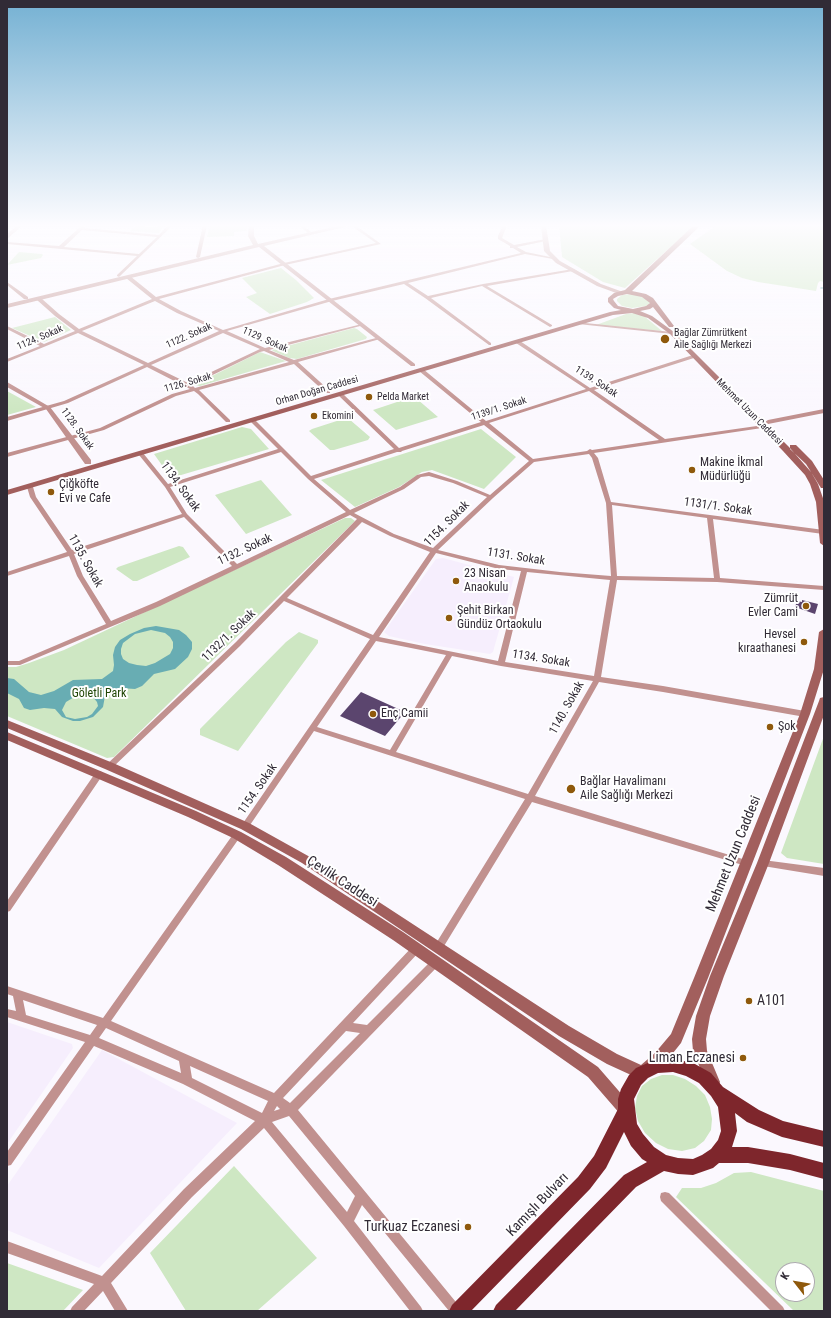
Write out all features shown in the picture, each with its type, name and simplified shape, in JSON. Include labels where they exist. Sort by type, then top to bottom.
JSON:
[{"type":"highway","points":[[717,1091],[726,1111],[729,1131],[725,1144],[717,1154],[707,1162],[693,1167],[678,1166],[662,1162],[648,1153],[636,1140],[629,1126],[626,1110],[626,1099],[629,1089],[635,1080],[642,1073],[657,1066],[673,1065],[689,1069],[705,1078],[717,1091],[753,1116],[782,1129],[824,1139]]},
{"type":"highway","name":"Kamışlı Bulvarı","points":[[457,1311],[584,1183],[600,1162],[626,1110]]},
{"type":"highway","points":[[717,1154],[748,1155],[790,1162],[824,1171]]},
{"type":"highway","points":[[502,1311],[630,1181],[662,1162]]},
{"type":"main road","points":[[624,293],[631,287]]},
{"type":"main road","points":[[633,311],[644,310],[651,306],[646,287]]},
{"type":"main road","points":[[7,486],[595,313],[613,305],[610,299],[612,296],[624,293],[639,294],[650,300],[666,321],[765,424],[809,463],[821,476],[824,486]]},
{"type":"main road","name":"Mehmet Uzun Caddesi","points":[[613,305],[621,309],[633,311],[650,317],[672,333],[765,424],[808,474],[814,484],[820,502],[824,542]]},
{"type":"main road","name":"Orhan Doğan Caddesi","points":[[7,493],[612,313],[633,311]]},
{"type":"main road","name":"Mehmet Uzun Caddesi","points":[[642,1073],[660,1058],[676,1038],[784,770],[805,714],[819,669],[824,632]]},
{"type":"main road","points":[[717,1091],[704,1064],[700,1051],[699,1039],[704,1016],[717,976],[821,715],[824,701]]},
{"type":"main road","name":"Çevlik Caddesi","points":[[7,724],[109,766],[241,831],[306,860],[564,1032],[612,1059],[642,1073]]},
{"type":"main road","name":"Çevlik Caddesi","points":[[7,736],[192,814],[241,831],[282,861],[436,962],[593,1072],[626,1110]]},
{"type":"street","points":[[11,287],[26,298]]},
{"type":"street","points":[[7,303],[74,287]]},
{"type":"street","points":[[7,306],[90,287]]},
{"type":"street","name":"1129. Sokak","points":[[140,287],[155,299],[179,312],[296,363],[328,392]]},
{"type":"street","name":"1124. Sokak","points":[[7,361],[155,299],[201,287]]},
{"type":"street","points":[[313,287],[413,366]]},
{"type":"street","name":"1122. Sokak","points":[[7,419],[66,402],[223,331],[331,300],[386,287]]},
{"type":"street","points":[[411,287],[490,344]]},
{"type":"street","points":[[427,297],[476,287]]},
{"type":"street","points":[[485,287],[550,326]]},
{"type":"street","points":[[601,287],[612,296]]},
{"type":"street","points":[[604,287],[624,293]]},
{"type":"street","points":[[40,299],[57,315],[78,331],[188,385],[200,393],[228,421]]},
{"type":"street","points":[[578,323],[672,333]]},
{"type":"street","points":[[188,385],[242,358],[266,349],[362,325]]},
{"type":"street","points":[[7,327],[44,346]]},
{"type":"street","name":"1126. Sokak","points":[[7,455],[102,429],[160,401],[194,390],[296,363],[378,339]]},
{"type":"street","name":"1139. Sokak","points":[[518,342],[590,389],[663,440]]},
{"type":"street","name":"1139/1. Sokak","points":[[310,478],[399,451],[694,356]]},
{"type":"street","points":[[422,370],[532,461],[765,424],[824,411]]},
{"type":"street","name":"1128. Sokak","points":[[7,384],[48,408],[71,437],[88,462]]},
{"type":"street","points":[[340,394],[399,451]]},
{"type":"street","name":"1131. Sokak","points":[[252,420],[310,478],[350,513],[392,535],[434,551],[464,560],[524,571],[614,578],[717,580],[824,588]]},
{"type":"street","points":[[167,486],[281,450]]},
{"type":"street","name":"1140. Sokak","points":[[438,948],[530,798],[597,679],[614,578],[610,503],[595,458],[590,451]]},
{"type":"street","name":"1134. Sokak","points":[[141,454],[167,486],[185,515],[236,566]]},
{"type":"street","name":"1154. Sokak","points":[[7,1161],[314,728],[373,638],[434,551],[491,497],[532,461]]},
{"type":"street","name":"1132. Sokak","points":[[7,663],[20,663],[110,625],[402,488],[419,476],[426,474],[455,482],[491,497]]},
{"type":"street","name":"1135. Sokak","points":[[30,486],[33,497],[71,554],[80,576],[110,625]]},
{"type":"street","name":"1131/1. Sokak","points":[[610,503],[823,532]]},
{"type":"street","points":[[7,574],[185,515]]},
{"type":"street","points":[[710,517],[717,580]]},
{"type":"street","name":"1132/1. Sokak","points":[[109,766],[238,644],[361,519]]},
{"type":"street","points":[[501,664],[524,571]]},
{"type":"street","name":"1134. Sokak","points":[[282,598],[373,638],[501,664],[805,714]]},
{"type":"street","points":[[392,753],[450,654]]},
{"type":"street","points":[[314,728],[530,798],[746,863]]},
{"type":"street","points":[[7,908],[98,774]]},
{"type":"street","points":[[763,863],[824,872]]},
{"type":"street","points":[[76,1311],[188,1193],[264,1120],[274,1099],[345,1026],[416,949]]},
{"type":"street","points":[[264,1120],[291,1110],[436,962]]},
{"type":"street","points":[[12,992],[105,1023],[274,1099],[291,1110],[457,1311]]},
{"type":"street","points":[[12,992],[22,1018]]},
{"type":"street","points":[[7,1013],[92,1040],[187,1081],[264,1120],[348,1222],[417,1311]]},
{"type":"street","points":[[345,1026],[368,1030]]},
{"type":"street","points":[[184,1058],[187,1081]]},
{"type":"street","points":[[348,1222],[361,1195]]},
{"type":"street","points":[[665,1197],[779,1311]]},
{"type":"street","points":[[7,1247],[104,1282],[122,1311]]},
{"type":"shaded area","name":"Şehit Birkan Gündüz Ortaokulu","points":[[443,558],[514,577],[493,652],[490,654],[425,644],[389,636],[384,632],[436,559]]},
{"type":"shaded area","points":[[7,1022],[72,1044],[73,1048],[7,1144]]},
{"type":"shaded area","points":[[102,1050],[237,1123],[99,1268],[7,1230],[7,1186]]},
{"type":"green space","points":[[251,287],[303,287],[314,298],[307,302],[270,314],[246,297],[257,293]]},
{"type":"green space","points":[[787,287],[817,287],[816,291]]},
{"type":"green space","points":[[632,294],[642,296],[650,302],[649,304],[646,306],[632,308],[622,306],[617,301],[617,299],[622,295]]},
{"type":"green space","points":[[634,313],[644,316],[662,331],[596,325],[626,314]]},
{"type":"green space","points":[[55,317],[71,330],[44,342],[12,328]]},
{"type":"green space","points":[[354,328],[367,337],[366,339],[297,359],[289,358],[272,350]]},
{"type":"green space","points":[[260,352],[286,361],[200,386],[194,385]]},
{"type":"green space","points":[[7,391],[36,407],[7,415]]},
{"type":"green space","points":[[412,397],[417,399],[438,417],[396,430],[373,410]]},
{"type":"green space","points":[[346,418],[370,437],[368,440],[330,450],[309,431],[312,429]]},
{"type":"green space","points":[[242,427],[251,429],[269,449],[171,478],[154,454]]},
{"type":"green space","points":[[481,429],[516,457],[484,489],[432,470],[422,472],[399,487],[355,507],[321,480]]},
{"type":"green space","points":[[261,480],[292,515],[246,534],[215,495]]},
{"type":"green space","name":"Göletli Park","points":[[345,518],[351,518],[355,521],[114,757],[107,758],[7,716],[7,667],[16,667],[64,650]]},
{"type":"green space","points":[[179,546],[183,547],[190,557],[137,581],[133,581],[116,569],[118,567]]},
{"type":"green space","points":[[299,632],[318,640],[318,643],[238,751],[200,735],[200,729],[286,642]]},
{"type":"green space","points":[[824,736],[824,864],[787,858],[781,853]]},
{"type":"green space","points":[[662,1075],[673,1075],[685,1079],[696,1086],[705,1095],[710,1107],[712,1119],[711,1130],[704,1141],[695,1148],[682,1151],[668,1149],[656,1143],[645,1133],[638,1121],[635,1108],[637,1096],[642,1086],[651,1079]]},
{"type":"green space","points":[[234,1166],[317,1258],[257,1311],[186,1311],[150,1253]]},
{"type":"green space","points":[[751,1172],[824,1191],[824,1311],[794,1311],[785,1302],[815,1302],[815,1262],[775,1262],[775,1293],[676,1197],[682,1188],[701,1188],[716,1183],[734,1173]]},
{"type":"green space","points":[[7,1263],[83,1290],[63,1311],[7,1311]]},
{"type":"water","points":[[156,626],[179,630],[192,642],[192,649],[188,657],[175,669],[154,674],[142,686],[135,689],[120,688],[109,692],[105,696],[103,707],[93,717],[80,721],[73,721],[62,717],[55,709],[44,708],[30,710],[24,708],[19,699],[7,693],[7,678],[14,679],[29,692],[41,695],[54,691],[73,680],[102,679],[113,671],[113,655],[115,647],[120,640],[144,628]],"holes":[[[151,630],[165,633],[170,637],[173,642],[173,648],[170,654],[155,663],[146,666],[129,663],[123,659],[121,654],[123,643],[135,634]],[[76,696],[92,696],[97,702],[98,706],[92,714],[87,717],[75,719],[66,717],[62,710],[66,702]]]},
{"type":"building","name":"Zümrüt Evler Cami","points":[[802,600],[818,604],[815,614],[795,607],[797,601],[802,602]]},
{"type":"building","name":"Enç Camii","points":[[361,692],[405,712],[385,736],[340,716]]},
{"type":"place","name":"Bağlar Zümrütkent Aile Sağlığı Merkezi","points":[[665,339]]},
{"type":"place","name":"Pelda Market","points":[[369,397]]},
{"type":"place","name":"Ekomini","points":[[314,416]]},
{"type":"place","name":"Makine İkmal Müdürlüğü","points":[[692,470]]},
{"type":"place","name":"Çiğköfte Evi ve Cafe","points":[[51,492]]},
{"type":"place","name":"23 Nisan Anaokulu","points":[[456,581]]},
{"type":"place","name":"Zümrüt Evler Cami","points":[[806,606]]},
{"type":"place","name":"Şehit Birkan Gündüz Ortaokulu","points":[[449,618]]},
{"type":"place","name":"Hevsel kıraathanesi","points":[[804,642]]},
{"type":"place","name":"Enç Camii","points":[[373,714]]},
{"type":"place","name":"Şok","points":[[770,727]]},
{"type":"place","name":"Bağlar Havalimanı Aile Sağlığı Merkezi","points":[[571,789]]},
{"type":"place","name":"A101","points":[[749,1001]]},
{"type":"place","name":"Liman Eczanesi","points":[[743,1058]]},
{"type":"place","name":"Turkuaz Eczanesi","points":[[468,1227]]}]
